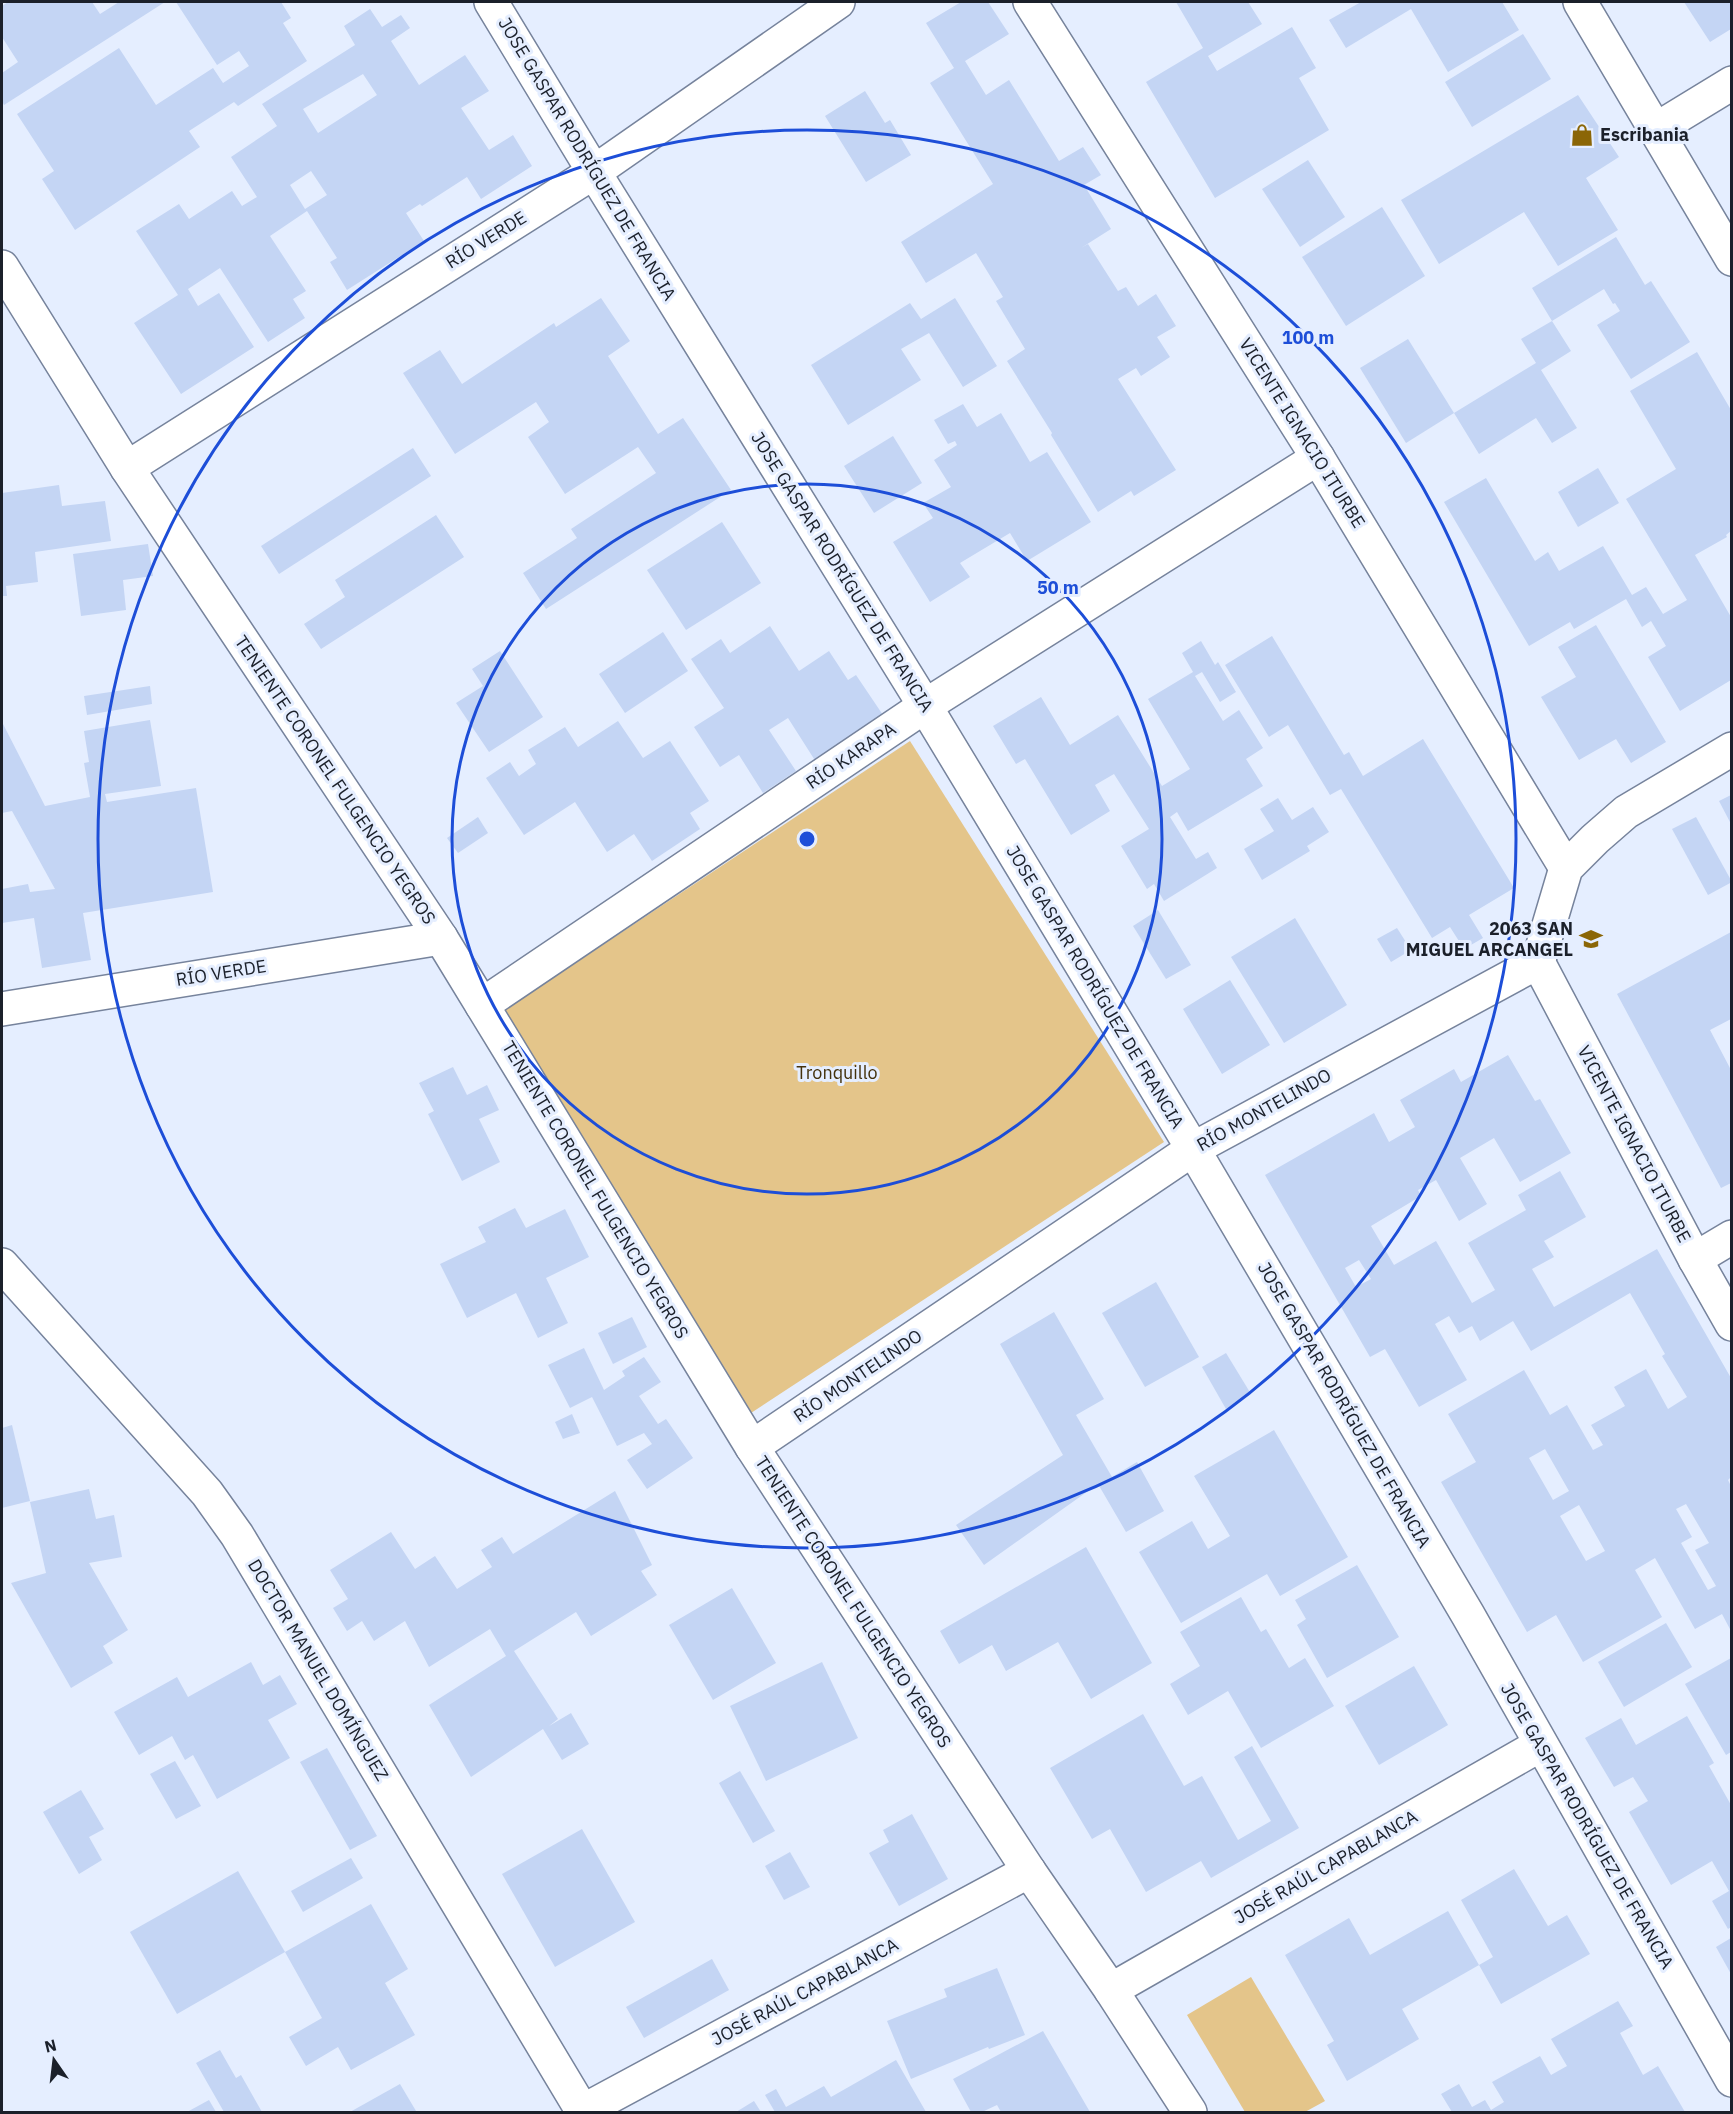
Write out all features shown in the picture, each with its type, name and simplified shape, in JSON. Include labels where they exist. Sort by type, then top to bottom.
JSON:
[{"type":"street","name":"JOSE GASPAR RODRÍGUEZ DE FRANCIA","points":[[491,2],[925,706],[1193,1149],[1468,1615],[1540,1745],[1727,2060]]},
{"type":"street","name":"RÍO VERDE","points":[[127,468],[594,172],[838,2]]},
{"type":"street","name":"VICENTE IGNACIO ITURBE","points":[[1030,2],[1318,458],[1566,868]]},
{"type":"street","points":[[1580,2],[1731,259]]},
{"type":"street","points":[[1655,130],[1731,83]]},
{"type":"street","name":"TENIENTE CORONEL FULGENCIO YEGROS","points":[[2,267],[127,468],[441,938],[752,1448],[1190,2112]]},
{"type":"street","name":"RÍO KARAPA","points":[[482,1005],[925,706],[1318,458]]},
{"type":"street","points":[[1538,962],[1566,868],[1626,812],[1731,749]]},
{"type":"street","name":"RÍO VERDE","points":[[2,1009],[441,938]]},
{"type":"street","name":"VICENTE IGNACIO ITURBE","points":[[1538,962],[1731,1324]]},
{"type":"street","name":"RÍO MONTELINDO","points":[[752,1448],[1193,1149],[1538,962]]},
{"type":"street","points":[[1695,1258],[1731,1237]]},
{"type":"street","name":"DOCTOR MANUEL DOMÍNGUEZ","points":[[2,1265],[207,1493],[237,1534],[582,2112]]},
{"type":"street","name":"JOSÉ RAÚL CAPABLANCA","points":[[1111,1990],[1540,1745]]},
{"type":"street","name":"JOSÉ RAÚL CAPABLANCA","points":[[582,2112],[1029,1871]]},
{"type":"green space","name":"Tronquillo","points":[[910,741],[1164,1142],[751,1413],[503,1011]]},
{"type":"green space","points":[[1251,1977],[1325,2101],[1305,2112],[1245,2112],[1187,2015]]},
{"type":"building","points":[[8,2],[92,2],[100,14],[119,2],[165,2],[4,105],[2,73],[18,62],[2,37],[2,6]]},
{"type":"building","points":[[176,2],[281,2],[291,18],[283,23],[307,61],[238,106],[234,102],[189,131],[200,147],[75,230],[42,179],[54,171],[17,114],[119,48],[156,105],[213,68],[223,83],[249,66],[239,51],[217,65]]},
{"type":"building","points":[[961,2],[988,2],[1009,34],[965,61],[986,95],[1009,80],[1059,161],[1083,147],[1101,175],[1084,185],[1111,229],[1081,248],[1088,244],[1118,291],[1126,287],[1138,306],[1156,294],[1176,326],[1157,337],[1170,357],[1141,376],[1136,368],[1118,379],[1176,470],[1134,496],[1131,491],[1098,512],[1007,361],[1025,349],[996,301],[1003,297],[976,253],[926,283],[901,242],[993,184],[930,83],[954,68],[926,23]]},
{"type":"building","points":[[1176,2],[1248,2],[1262,24],[1208,56],[1217,71],[1292,27],[1316,68],[1299,78],[1329,130],[1215,198],[1146,82],[1203,48]]},
{"type":"building","points":[[1361,2],[1502,2],[1519,30],[1448,72],[1411,9],[1346,48],[1329,20]]},
{"type":"building","points":[[1684,2],[1731,2],[1731,29],[1710,42]]},
{"type":"building","points":[[370,9],[382,27],[401,15],[410,28],[391,41],[419,85],[465,55],[489,91],[461,108],[489,150],[513,135],[532,166],[481,199],[467,177],[422,206],[420,204],[406,213],[424,241],[347,290],[330,262],[337,258],[307,211],[270,236],[306,291],[293,299],[305,318],[268,342],[220,268],[188,289],[198,306],[219,293],[254,347],[181,394],[134,323],[178,295],[136,231],[179,204],[189,219],[232,191],[242,206],[257,197],[231,157],[277,126],[262,104],[355,45],[344,26]],"holes":[[[363,74],[377,95],[318,133],[303,109]],[[311,171],[327,195],[305,209],[290,185]]]},
{"type":"building","points":[[1523,34],[1551,79],[1472,127],[1445,82]]},
{"type":"building","points":[[865,91],[885,123],[890,120],[911,155],[866,182],[825,116]]},
{"type":"building","points":[[1578,95],[1619,157],[1586,178],[1618,230],[1558,266],[1524,212],[1439,264],[1401,200]]},
{"type":"building","points":[[1308,160],[1345,217],[1300,247],[1262,189]]},
{"type":"building","points":[[1382,207],[1425,276],[1346,326],[1302,257]]},
{"type":"building","points":[[1616,237],[1645,285],[1651,281],[1690,342],[1631,379],[1597,325],[1620,311],[1604,289],[1552,321],[1532,288]]},
{"type":"building","points":[[601,298],[630,341],[608,356],[658,434],[683,418],[731,490],[546,609],[523,573],[577,538],[571,529],[656,473],[638,447],[565,494],[528,437],[549,422],[536,402],[455,454],[403,373],[440,350],[462,384],[554,323],[556,327]]},
{"type":"building","points":[[955,298],[997,366],[963,387],[929,333],[901,349],[921,380],[848,425],[811,365],[910,303],[921,319]]},
{"type":"building","points":[[1552,321],[1571,351],[1541,370],[1577,428],[1552,443],[1536,418],[1479,454],[1454,413],[1536,363],[1521,339]]},
{"type":"building","points":[[1408,339],[1454,413],[1406,443],[1360,368]]},
{"type":"building","points":[[1697,352],[1731,410],[1731,531],[1726,535],[1727,537],[1695,555],[1731,617],[1731,680],[1680,711],[1648,657],[1666,646],[1651,621],[1642,627],[1626,599],[1574,629],[1570,622],[1529,646],[1444,502],[1486,478],[1535,561],[1548,552],[1559,571],[1603,546],[1632,595],[1646,587],[1663,614],[1687,600],[1626,499],[1676,469],[1630,391]]},
{"type":"building","points":[[963,404],[977,427],[1001,413],[1030,462],[1047,452],[1091,522],[1027,561],[1010,533],[960,563],[970,577],[930,602],[893,542],[933,518],[923,503],[951,487],[934,460],[957,445],[955,441],[948,444],[934,420]]},
{"type":"building","points":[[893,436],[922,483],[874,513],[844,466]]},
{"type":"building","points":[[413,448],[431,476],[279,574],[261,546]]},
{"type":"building","points":[[1598,468],[1619,503],[1578,527],[1558,492]]},
{"type":"building","points":[[59,485],[62,506],[105,501],[111,541],[35,552],[38,582],[6,586],[7,596],[2,596],[2,493]]},
{"type":"building","points":[[436,515],[464,557],[321,649],[304,624],[345,597],[335,580]]},
{"type":"building","points":[[722,522],[761,583],[686,630],[647,570]]},
{"type":"building","points":[[148,544],[153,576],[123,580],[126,610],[81,616],[73,554]]},
{"type":"building","points":[[1596,625],[1666,742],[1631,763],[1616,739],[1579,760],[1541,697],[1576,677],[1558,647]]},
{"type":"building","points":[[770,626],[799,671],[829,651],[848,680],[856,675],[885,718],[816,762],[788,718],[769,730],[796,771],[763,793],[739,755],[720,767],[694,727],[724,708],[691,659],[721,639],[730,653]]},
{"type":"building","points":[[663,632],[688,671],[625,713],[599,674]]},
{"type":"building","points":[[1272,636],[1344,755],[1349,752],[1363,776],[1423,739],[1514,888],[1469,915],[1483,938],[1464,949],[1450,927],[1432,938],[1341,789],[1330,795],[1288,725],[1269,737],[1225,665]]},
{"type":"building","points":[[1201,641],[1215,665],[1218,662],[1236,692],[1220,702],[1202,672],[1195,676],[1223,721],[1239,710],[1263,748],[1246,759],[1263,786],[1188,831],[1177,812],[1170,817],[1196,859],[1208,852],[1217,868],[1164,901],[1154,884],[1147,889],[1121,846],[1149,829],[1114,774],[1095,785],[1110,811],[1071,835],[1025,759],[1016,764],[993,726],[1041,697],[1070,745],[1118,715],[1162,786],[1190,769],[1148,699],[1193,672],[1182,653]]},
{"type":"building","points":[[500,651],[543,717],[489,752],[456,703],[483,686],[472,669]]},
{"type":"building","points":[[150,686],[152,704],[87,715],[84,696]]},
{"type":"building","points":[[150,720],[161,786],[105,794],[107,802],[196,788],[213,892],[83,913],[91,960],[42,968],[34,918],[2,923],[2,889],[28,884],[30,892],[55,889],[12,811],[2,813],[2,722],[45,806],[90,797],[84,763],[89,762],[84,731]]},
{"type":"building","points":[[618,721],[643,758],[670,741],[709,801],[690,813],[700,829],[652,861],[634,834],[607,852],[575,802],[524,835],[486,778],[510,762],[519,776],[536,764],[528,750],[565,727],[578,747]]},
{"type":"building","points":[[1731,795],[1731,824],[1719,801]]},
{"type":"building","points":[[1278,798],[1292,820],[1313,807],[1329,832],[1307,846],[1310,851],[1262,880],[1244,849],[1274,831],[1260,809]]},
{"type":"building","points":[[478,817],[488,833],[458,853],[447,838]]},
{"type":"building","points":[[1696,817],[1732,882],[1708,895],[1672,829]]},
{"type":"building","points":[[1158,910],[1191,965],[1166,979],[1133,926]]},
{"type":"building","points":[[1295,918],[1347,1005],[1284,1043],[1231,957]]},
{"type":"building","points":[[1397,928],[1411,950],[1391,962],[1377,939]]},
{"type":"building","points":[[1731,932],[1731,1019],[1710,1030],[1731,1070],[1731,1183],[1721,1188],[1617,994]]},
{"type":"building","points":[[1230,980],[1270,1045],[1222,1074],[1183,1009]]},
{"type":"building","points":[[1508,1055],[1535,1101],[1540,1099],[1571,1153],[1520,1182],[1494,1138],[1460,1158],[1487,1204],[1459,1221],[1436,1180],[1418,1190],[1421,1196],[1371,1226],[1394,1265],[1436,1241],[1472,1303],[1495,1290],[1468,1243],[1526,1210],[1518,1195],[1560,1171],[1586,1217],[1544,1241],[1554,1257],[1532,1269],[1554,1307],[1657,1249],[1731,1378],[1731,1477],[1728,1480],[1731,1486],[1731,1631],[1722,1614],[1695,1629],[1655,1558],[1635,1570],[1662,1617],[1583,1662],[1556,1615],[1527,1632],[1441,1482],[1476,1462],[1448,1414],[1524,1370],[1550,1415],[1567,1405],[1593,1450],[1603,1445],[1591,1425],[1625,1406],[1614,1387],[1646,1369],[1668,1409],[1687,1397],[1662,1356],[1665,1354],[1630,1293],[1531,1351],[1513,1321],[1480,1341],[1472,1326],[1459,1333],[1449,1316],[1435,1324],[1467,1380],[1419,1407],[1385,1349],[1370,1357],[1265,1175],[1374,1113],[1389,1142],[1415,1127],[1400,1100],[1454,1069],[1461,1082]],"holes":[[[1359,1260],[1371,1279],[1356,1287],[1345,1268]],[[1545,1449],[1569,1491],[1553,1500],[1529,1458]],[[1686,1504],[1709,1543],[1695,1550],[1716,1586],[1708,1590],[1681,1543],[1692,1537],[1676,1509]],[[1579,1505],[1605,1551],[1586,1561],[1560,1516]]]},
{"type":"building","points":[[453,1067],[467,1095],[487,1085],[499,1110],[479,1119],[500,1162],[462,1181],[428,1114],[434,1111],[419,1083]]},
{"type":"building","points":[[515,1208],[526,1228],[565,1209],[589,1257],[546,1278],[568,1323],[538,1338],[516,1293],[467,1318],[440,1264],[486,1242],[478,1227]]},
{"type":"building","points":[[1156,1282],[1199,1357],[1145,1387],[1102,1313]]},
{"type":"building","points":[[1054,1312],[1104,1399],[1076,1415],[1112,1477],[1137,1462],[1164,1511],[1126,1532],[1098,1484],[984,1565],[956,1525],[1063,1455],[1000,1344]]},
{"type":"building","points":[[632,1317],[647,1347],[613,1364],[598,1333]]},
{"type":"building","points":[[584,1348],[604,1390],[625,1376],[622,1371],[644,1357],[661,1382],[639,1396],[658,1424],[666,1419],[693,1458],[647,1489],[627,1460],[652,1444],[644,1433],[617,1446],[592,1397],[570,1408],[548,1365]]},
{"type":"building","points":[[1226,1353],[1251,1394],[1226,1409],[1202,1367]]},
{"type":"building","points":[[572,1414],[580,1433],[563,1439],[555,1422]]},
{"type":"building","points":[[12,1425],[30,1501],[2,1508],[2,1428]]},
{"type":"building","points":[[1274,1430],[1348,1557],[1280,1596],[1267,1574],[1181,1623],[1139,1552],[1192,1521],[1208,1549],[1230,1536],[1194,1476]]},
{"type":"building","points":[[89,1489],[96,1519],[114,1515],[122,1557],[89,1563],[128,1630],[103,1646],[113,1663],[71,1688],[11,1583],[46,1573],[30,1502]]},
{"type":"building","points":[[615,1491],[652,1565],[641,1571],[657,1595],[591,1636],[576,1612],[514,1651],[558,1719],[549,1726],[571,1713],[589,1744],[562,1760],[543,1729],[471,1777],[429,1705],[506,1656],[490,1629],[429,1667],[405,1621],[374,1641],[362,1621],[347,1631],[333,1608],[348,1599],[330,1570],[391,1532],[415,1569],[435,1556],[457,1589],[492,1567],[481,1550],[502,1537],[513,1554]]},
{"type":"building","points":[[1086,1547],[1152,1663],[1091,1699],[1058,1642],[1006,1671],[992,1645],[959,1664],[940,1631]]},
{"type":"building","points":[[1357,1565],[1399,1637],[1327,1678],[1297,1625],[1306,1619],[1295,1600]]},
{"type":"building","points":[[732,1588],[776,1663],[713,1700],[669,1625]]},
{"type":"building","points":[[1241,1597],[1261,1632],[1266,1629],[1289,1668],[1305,1658],[1334,1706],[1261,1748],[1228,1691],[1188,1715],[1170,1684],[1200,1666],[1180,1632]]},
{"type":"building","points":[[1666,1623],[1692,1667],[1624,1707],[1598,1662]]},
{"type":"building","points":[[1731,1658],[1731,1752],[1726,1755],[1685,1684]]},
{"type":"building","points":[[251,1662],[263,1685],[280,1675],[297,1704],[268,1720],[290,1758],[217,1799],[193,1755],[185,1760],[172,1736],[139,1755],[114,1712],[177,1677],[188,1697]]},
{"type":"building","points":[[822,1662],[858,1738],[766,1781],[730,1706]]},
{"type":"building","points":[[1414,1666],[1448,1725],[1379,1765],[1345,1706]]},
{"type":"building","points":[[1143,1714],[1184,1786],[1202,1776],[1238,1840],[1271,1821],[1234,1757],[1252,1746],[1299,1828],[1211,1878],[1201,1861],[1146,1892],[1110,1829],[1092,1839],[1050,1768]]},
{"type":"building","points":[[1687,1716],[1714,1763],[1709,1766],[1731,1805],[1731,1927],[1728,1929],[1712,1901],[1729,1891],[1712,1861],[1671,1885],[1629,1812],[1648,1801],[1633,1777],[1614,1787],[1585,1738],[1621,1718],[1636,1745]]},
{"type":"building","points":[[327,1748],[377,1836],[350,1850],[300,1762]]},
{"type":"building","points":[[175,1761],[201,1806],[176,1819],[150,1774]]},
{"type":"building","points":[[740,1771],[775,1831],[753,1843],[719,1783]]},
{"type":"building","points":[[81,1790],[104,1829],[89,1837],[102,1860],[79,1874],[43,1812]]},
{"type":"building","points":[[912,1814],[948,1879],[899,1906],[869,1853],[889,1842],[883,1830]]},
{"type":"building","points":[[582,1829],[635,1922],[555,1967],[502,1874]]},
{"type":"building","points":[[790,1852],[810,1887],[784,1900],[765,1866]]},
{"type":"building","points":[[351,1858],[363,1878],[303,1912],[291,1891]]},
{"type":"building","points":[[1514,1869],[1548,1926],[1567,1915],[1590,1954],[1501,2004],[1479,1965],[1493,1957],[1461,1900]]},
{"type":"building","points":[[238,1871],[285,1952],[177,2014],[130,1932]]},
{"type":"building","points":[[371,1904],[408,1969],[385,1983],[415,2035],[351,2070],[338,2047],[306,2066],[289,2037],[322,2018],[285,1952]]},
{"type":"building","points":[[1448,1911],[1479,1965],[1402,2009],[1419,2039],[1347,2081],[1327,2045],[1334,2041],[1285,1955],[1349,1918],[1370,1955]]},
{"type":"building","points":[[1731,1938],[1731,1974],[1716,1947]]},
{"type":"building","points":[[712,1959],[729,1990],[644,2038],[626,2007]]},
{"type":"building","points":[[997,1968],[1025,2035],[989,2049],[988,2047],[911,2079],[887,2021],[947,1997],[944,1989]]},
{"type":"building","points":[[1618,2001],[1633,2026],[1620,2033],[1643,2075],[1658,2066],[1685,2112],[1452,2112],[1441,2094],[1459,2084],[1472,2107],[1485,2100],[1491,2110],[1504,2102],[1492,2082],[1540,2056],[1551,2075],[1567,2066],[1551,2039]]},
{"type":"building","points":[[1043,2031],[1090,2112],[1001,2112],[997,2105],[982,2112],[971,2112],[953,2079]]},
{"type":"building","points":[[220,2050],[236,2078],[241,2075],[262,2112],[224,2112],[196,2063]]},
{"type":"building","points":[[896,2060],[926,2112],[775,2112],[765,2095],[776,2089],[786,2107],[824,2086],[831,2097]]},
{"type":"building","points":[[400,2084],[416,2111],[350,2112]]},
{"type":"building","points":[[209,2100],[216,2112],[187,2112]]},
{"type":"building","points":[[754,2101],[761,2112],[736,2112]]},
{"type":"place","name":"Escribania","points":[[1582,135]]},
{"type":"place","name":"2063 SAN MIGUEL ARCANGEL","points":[[1591,939]]}]
